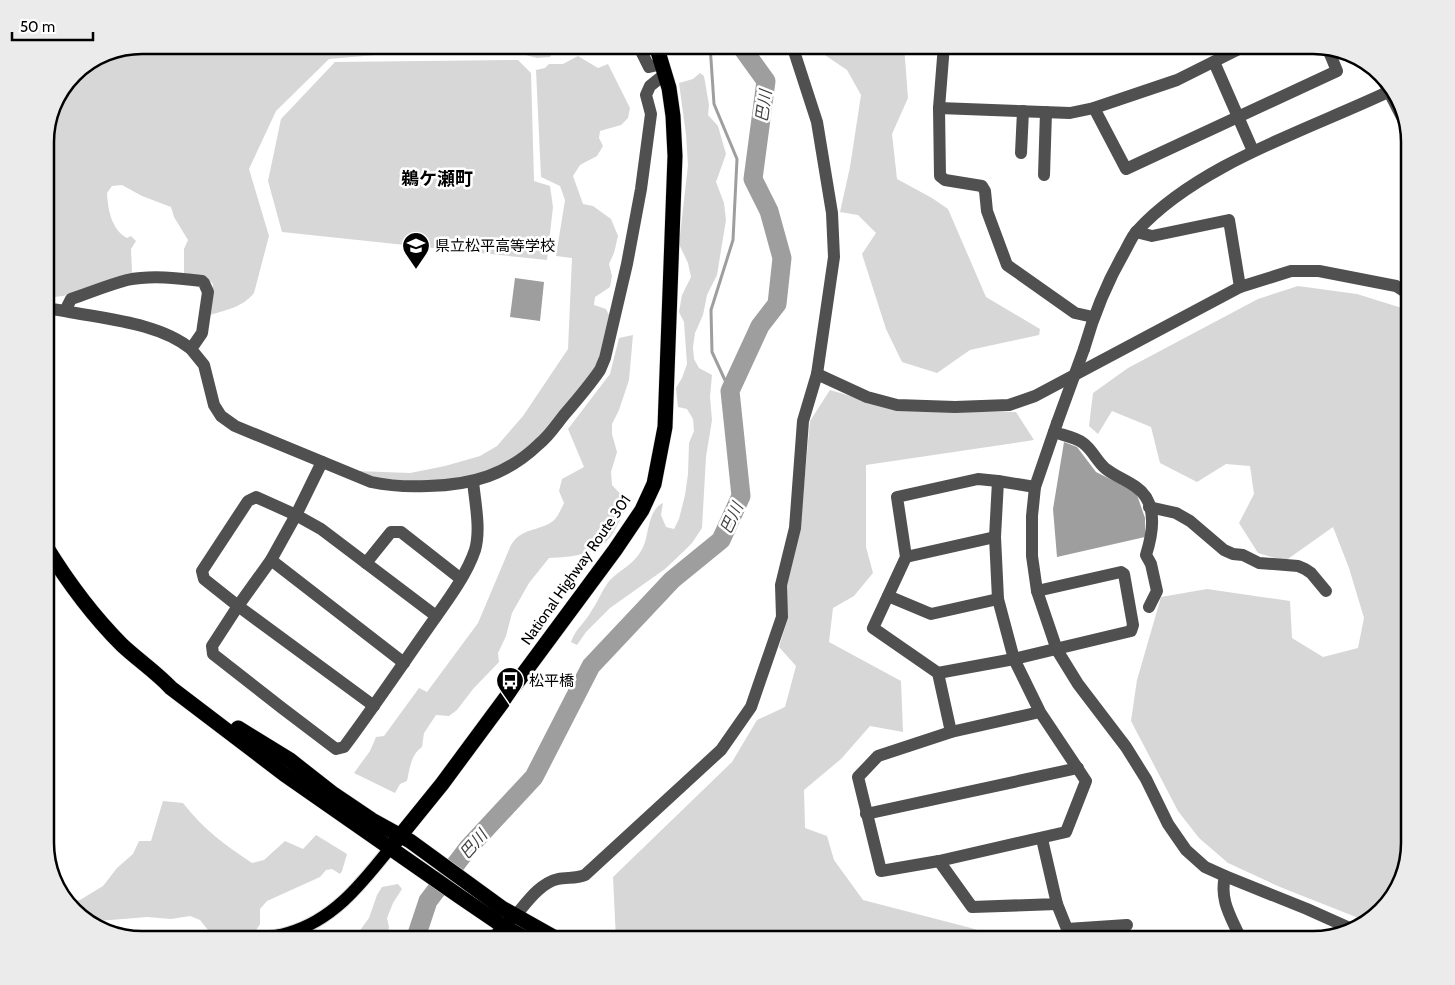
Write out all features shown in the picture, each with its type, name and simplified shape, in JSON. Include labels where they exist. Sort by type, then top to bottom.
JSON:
[{"type":"highway","name":"National Highway Route 301","points":[[396,851],[465,752],[616,550],[642,510],[654,484],[664,427],[675,156],[670,88],[659,54]]},
{"type":"highway","points":[[54,559],[77,594],[94,615],[124,646],[158,674],[171,688],[284,774],[396,851],[504,917],[537,931]]},
{"type":"highway","points":[[158,674],[290,760],[332,793],[372,820],[406,838],[519,931]]},
{"type":"main road","points":[[293,931],[321,919],[346,900],[396,851]]},
{"type":"main road","points":[[496,931],[504,917]]},
{"type":"street","points":[[54,309],[154,329],[180,340],[191,349],[204,365],[211,396],[221,416],[235,426],[370,482],[390,486],[446,486],[473,482],[507,468],[525,457],[541,443],[600,370],[605,358],[628,264],[641,189],[651,114],[646,95],[650,86],[663,69],[649,67],[642,54]]},
{"type":"street","points":[[504,917],[546,884],[557,879],[575,878],[585,875],[721,750],[751,707],[782,616],[781,585],[796,528],[803,421],[817,374],[834,257],[832,214],[817,122],[795,54]]},
{"type":"street","points":[[943,54],[939,108],[940,176],[945,180],[982,186],[985,190],[987,210],[1007,265],[1075,313],[1093,317]]},
{"type":"street","points":[[939,108],[1070,113],[1094,108],[1177,80],[1230,54]]},
{"type":"street","points":[[1094,108],[1126,169],[1337,71],[1331,56]]},
{"type":"street","points":[[1214,62],[1253,151]]},
{"type":"street","points":[[1345,926],[1307,908],[1205,867],[1186,850],[1168,824],[1146,778],[1126,746],[1078,684],[1057,650],[1037,590],[1032,556],[1032,516],[1035,487],[1084,349],[1093,317],[1115,268],[1136,232],[1167,203],[1193,185],[1253,151],[1383,89]]},
{"type":"street","points":[[1022,153],[1023,111]]},
{"type":"street","points":[[1044,175],[1046,112]]},
{"type":"street","points":[[1136,232],[1152,236],[1229,220],[1240,287]]},
{"type":"street","points":[[817,374],[867,396],[897,405],[955,408],[1009,405],[1035,396],[1240,287],[1291,272],[1319,271],[1396,286],[1401,289]]},
{"type":"street","points":[[65,311],[71,299],[127,280],[178,278],[202,281],[208,292],[202,333],[191,349]]},
{"type":"street","points":[[1055,428],[1083,443],[1104,468],[1137,488],[1145,497],[1153,521],[1151,540],[1146,555],[1151,564],[1157,591],[1149,607]]},
{"type":"street","points":[[322,462],[271,560],[212,646],[213,654],[336,749],[344,747],[374,706],[461,578],[475,550],[478,536],[473,482]]},
{"type":"street","points":[[951,732],[938,673],[873,628],[906,557],[897,497],[978,479],[998,480],[1035,487]]},
{"type":"street","points":[[998,480],[995,537],[998,599],[1014,660],[1040,712],[1086,781],[1066,832],[939,861],[881,871],[858,776],[878,756],[951,732],[1040,712]]},
{"type":"street","points":[[374,706],[204,579],[202,571],[248,501],[256,497],[296,515],[321,529],[436,616]]},
{"type":"street","points":[[1149,507],[1176,513],[1190,521],[1224,550],[1233,554],[1243,554],[1259,564],[1298,566],[1305,569],[1311,573],[1326,591]]},
{"type":"street","points":[[366,564],[391,532],[401,532],[461,578]]},
{"type":"street","points":[[906,557],[995,537]]},
{"type":"street","points":[[271,560],[404,663]]},
{"type":"street","points":[[938,673],[1014,660],[1131,631],[1133,625],[1124,574],[1120,572],[1037,590]]},
{"type":"street","points":[[888,596],[931,614],[998,599]]},
{"type":"street","points":[[866,814],[1078,768]]},
{"type":"street","points":[[1042,838],[1057,904],[1067,929],[1127,925]]},
{"type":"street","points":[[939,861],[972,907],[1057,904]]},
{"type":"street","points":[[1224,876],[1222,888],[1225,904],[1237,931]]},
{"type":"shaded area","points":[[136,54],[387,54],[329,59],[276,111],[249,169],[269,236],[254,293],[245,302],[228,310],[210,315],[213,284],[207,278],[184,273],[184,249],[188,240],[174,217],[171,207],[142,196],[122,185],[112,186],[107,193],[107,199],[111,218],[117,229],[127,238],[131,236],[136,241],[131,249],[132,272],[130,276],[54,297],[54,136],[60,108],[72,88],[93,69],[108,60],[124,55]]},
{"type":"shaded area","points":[[522,54],[552,54],[550,57],[537,58]]},
{"type":"shaded area","points":[[823,54],[905,54],[908,98],[892,134],[897,179],[948,209],[986,297],[1040,329],[1039,335],[970,350],[937,373],[902,362],[886,329],[862,254],[876,233],[858,215],[840,212],[850,167],[861,95],[847,70]]},
{"type":"shaded area","points":[[578,56],[598,68],[608,64],[630,108],[628,118],[621,125],[600,131],[599,138],[603,146],[597,156],[580,165],[573,176],[583,204],[593,206],[611,219],[618,236],[609,264],[612,276],[610,287],[595,297],[594,305],[606,309],[609,315],[596,370],[537,440],[520,455],[487,472],[447,480],[393,482],[374,478],[357,471],[410,473],[480,456],[497,446],[523,416],[568,349],[572,258],[556,256],[565,200],[560,186],[541,177],[536,70],[545,68],[549,64],[563,64]]},
{"type":"shaded area","points":[[518,60],[531,73],[534,181],[550,186],[553,207],[547,260],[282,232],[268,181],[281,119],[335,62]]},
{"type":"shaded area","points":[[700,73],[704,76],[709,105],[708,115],[718,126],[726,154],[716,182],[724,203],[726,220],[717,275],[707,295],[703,315],[695,333],[693,347],[694,359],[699,368],[712,375],[710,397],[712,420],[706,457],[702,528],[692,543],[665,569],[610,608],[586,632],[577,645],[571,642],[573,637],[590,614],[607,584],[614,576],[635,560],[644,546],[654,512],[663,503],[661,515],[666,527],[674,529],[679,519],[685,495],[689,443],[694,431],[693,419],[687,409],[678,407],[676,388],[687,364],[684,322],[679,312],[682,295],[691,277],[688,263],[679,244],[688,165],[679,83],[693,79]]},
{"type":"shaded area","points":[[515,278],[544,282],[540,321],[510,317]]},
{"type":"shaded area","points":[[1298,286],[1357,294],[1401,308],[1400,861],[1397,872],[1386,892],[1371,909],[1359,918],[1280,887],[1228,863],[1199,838],[1178,811],[1131,721],[1137,680],[1161,597],[1207,589],[1290,601],[1292,638],[1323,657],[1358,648],[1364,618],[1349,568],[1333,527],[1285,561],[1258,553],[1239,523],[1254,494],[1250,466],[1226,464],[1197,482],[1160,463],[1151,427],[1112,411],[1098,434],[1089,426],[1093,393],[1128,368],[1258,299]]},
{"type":"shaded area","points":[[633,335],[629,380],[612,424],[612,434],[617,452],[611,472],[612,485],[623,497],[630,501],[613,533],[601,546],[593,550],[567,557],[549,558],[529,583],[512,613],[506,636],[498,653],[499,662],[473,689],[457,710],[449,716],[436,715],[424,733],[422,747],[413,758],[407,781],[400,784],[395,793],[354,773],[370,751],[376,737],[384,736],[419,688],[427,692],[478,623],[515,539],[525,532],[553,521],[558,515],[564,503],[559,491],[562,479],[584,467],[568,429],[610,374],[619,338]]},
{"type":"shaded area","points":[[830,390],[901,411],[1016,412],[1034,440],[866,465],[866,547],[873,573],[854,596],[833,608],[829,642],[901,681],[903,732],[870,726],[841,759],[804,790],[805,828],[827,836],[834,860],[863,900],[980,931],[616,931],[613,877],[732,762],[757,720],[785,707],[796,666],[779,647],[788,618],[785,588],[800,527],[810,421]]},
{"type":"shaded area","points":[[1064,442],[1077,447],[1096,472],[1136,492],[1145,518],[1145,537],[1057,557],[1053,509]]},
{"type":"shaded area","points":[[163,801],[183,803],[198,821],[215,836],[252,863],[264,860],[285,841],[303,849],[316,835],[347,854],[340,874],[332,869],[326,870],[320,877],[267,901],[260,909],[260,924],[256,931],[208,930],[200,920],[190,916],[171,919],[147,917],[101,921],[79,906],[75,900],[80,900],[103,886],[117,868],[133,854],[139,841],[151,841]]},
{"type":"shaded area","points":[[398,884],[402,889],[393,903],[387,918],[388,931],[360,931],[369,918],[377,895],[382,887]]},
{"type":"waterway","points":[[711,54],[714,104],[737,159],[733,240],[711,310],[712,352],[730,391]]},
{"type":"waterway","name":"巴川","points":[[418,931],[428,901],[468,848],[534,777],[591,666],[672,580],[721,540],[741,496],[730,391],[760,326],[777,304],[782,258],[769,211],[753,179],[766,81],[746,54]]},
{"type":"place","name":"県立松平高等学校","points":[[416,270]]},
{"type":"place","name":"松平橋","points":[[510,705]]},
{"type":"district","name":"鵜ケ瀬町","points":[[437,179]]}]
